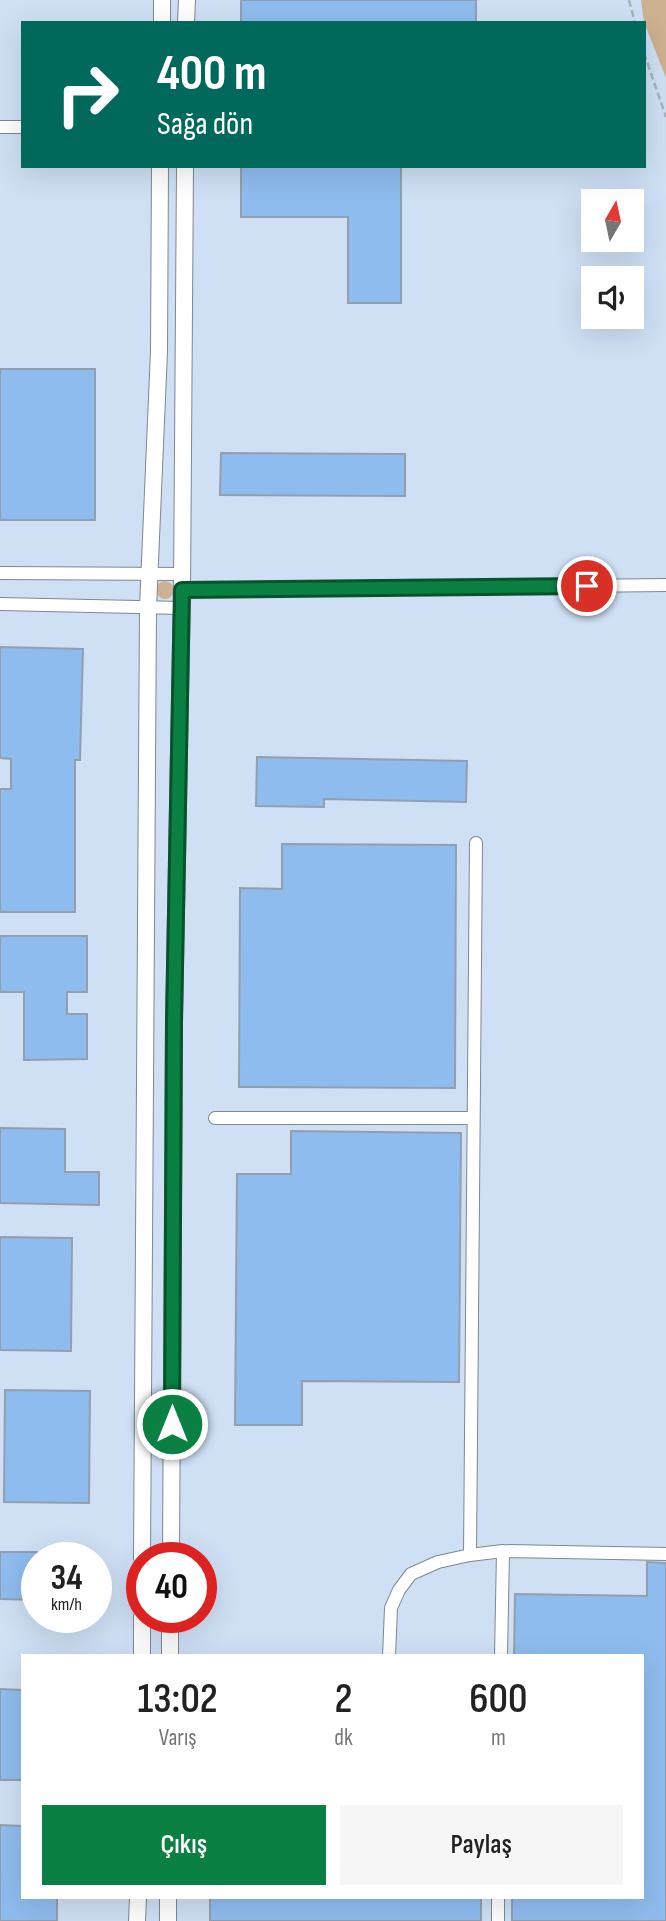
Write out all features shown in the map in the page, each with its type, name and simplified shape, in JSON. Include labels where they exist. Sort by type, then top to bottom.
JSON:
[{"type":"street","points":[[162,0],[162,21]]},
{"type":"street","points":[[187,0],[187,21]]},
{"type":"street","points":[[0,127],[21,127]]},
{"type":"street","points":[[142,1542],[148,608],[159,351],[160,168]]},
{"type":"street","points":[[171,1542],[174,1021],[182,608],[185,168]]},
{"type":"street","points":[[0,573],[149,573],[182,582],[666,585]]},
{"type":"street","points":[[0,604],[182,608]]},
{"type":"street","points":[[470,1555],[476,844]]},
{"type":"street","points":[[145,1021],[174,1021]]},
{"type":"street","points":[[215,1118],[474,1118]]},
{"type":"street","points":[[502,1654],[503,1551]]},
{"type":"street","points":[[389,1654],[391,1608],[399,1590],[411,1574],[438,1562],[503,1551],[666,1554]]},
{"type":"street","points":[[142,1633],[142,1654]]},
{"type":"street","points":[[170,1633],[170,1654]]},
{"type":"street","points":[[137,1921],[138,1899]]},
{"type":"street","points":[[167,1921],[168,1899]]},
{"type":"street","points":[[498,1899],[498,1921]]},
{"type":"path","points":[[629,0],[634,21]]},
{"type":"path","points":[[646,59],[666,117]]},
{"type":"shaded area","points":[[0,0],[666,0],[666,1921],[0,1921]]},
{"type":"shaded area","points":[[641,0],[666,0],[666,78],[646,21]]},
{"type":"shaded area","points":[[161,581],[169,581],[174,590],[172,597],[161,599],[156,594],[156,586]]},
{"type":"building","points":[[241,0],[476,0],[476,21],[241,21]]},
{"type":"building","points":[[241,168],[401,168],[401,303],[348,303],[348,217],[241,217]]},
{"type":"building","points":[[0,369],[95,369],[95,520],[0,520]]},
{"type":"building","points":[[221,453],[405,454],[405,496],[220,495]]},
{"type":"building","points":[[0,647],[83,649],[80,760],[75,760],[75,912],[0,912],[0,789],[11,789],[11,759],[0,758]]},
{"type":"building","points":[[257,757],[467,761],[466,802],[324,799],[324,807],[256,806]]},
{"type":"building","points":[[282,844],[456,845],[455,1088],[239,1087],[240,888],[282,889]]},
{"type":"building","points":[[0,936],[87,936],[87,992],[67,992],[67,1014],[87,1014],[87,1059],[24,1060],[24,992],[0,992]]},
{"type":"building","points":[[0,1128],[65,1129],[65,1172],[99,1172],[99,1205],[0,1203]]},
{"type":"building","points":[[291,1131],[461,1133],[459,1382],[302,1381],[302,1425],[235,1425],[237,1174],[291,1174]]},
{"type":"building","points":[[0,1237],[72,1238],[71,1351],[0,1350]]},
{"type":"building","points":[[5,1390],[90,1391],[89,1503],[4,1502]]},
{"type":"building","points":[[0,1552],[21,1552],[21,1600],[0,1599]]},
{"type":"building","points":[[647,1562],[666,1563],[666,1921],[512,1921],[512,1899],[644,1899],[644,1654],[514,1654],[515,1594],[647,1596]]},
{"type":"building","points":[[0,1689],[21,1690],[21,1780],[0,1780]]},
{"type":"building","points":[[0,1825],[21,1826],[21,1899],[57,1899],[57,1921],[0,1921]]},
{"type":"building","points":[[210,1899],[481,1899],[481,1921],[210,1921]]},
{"type":"route","points":[[172,1424],[174,1021],[182,590],[587,586]]}]
